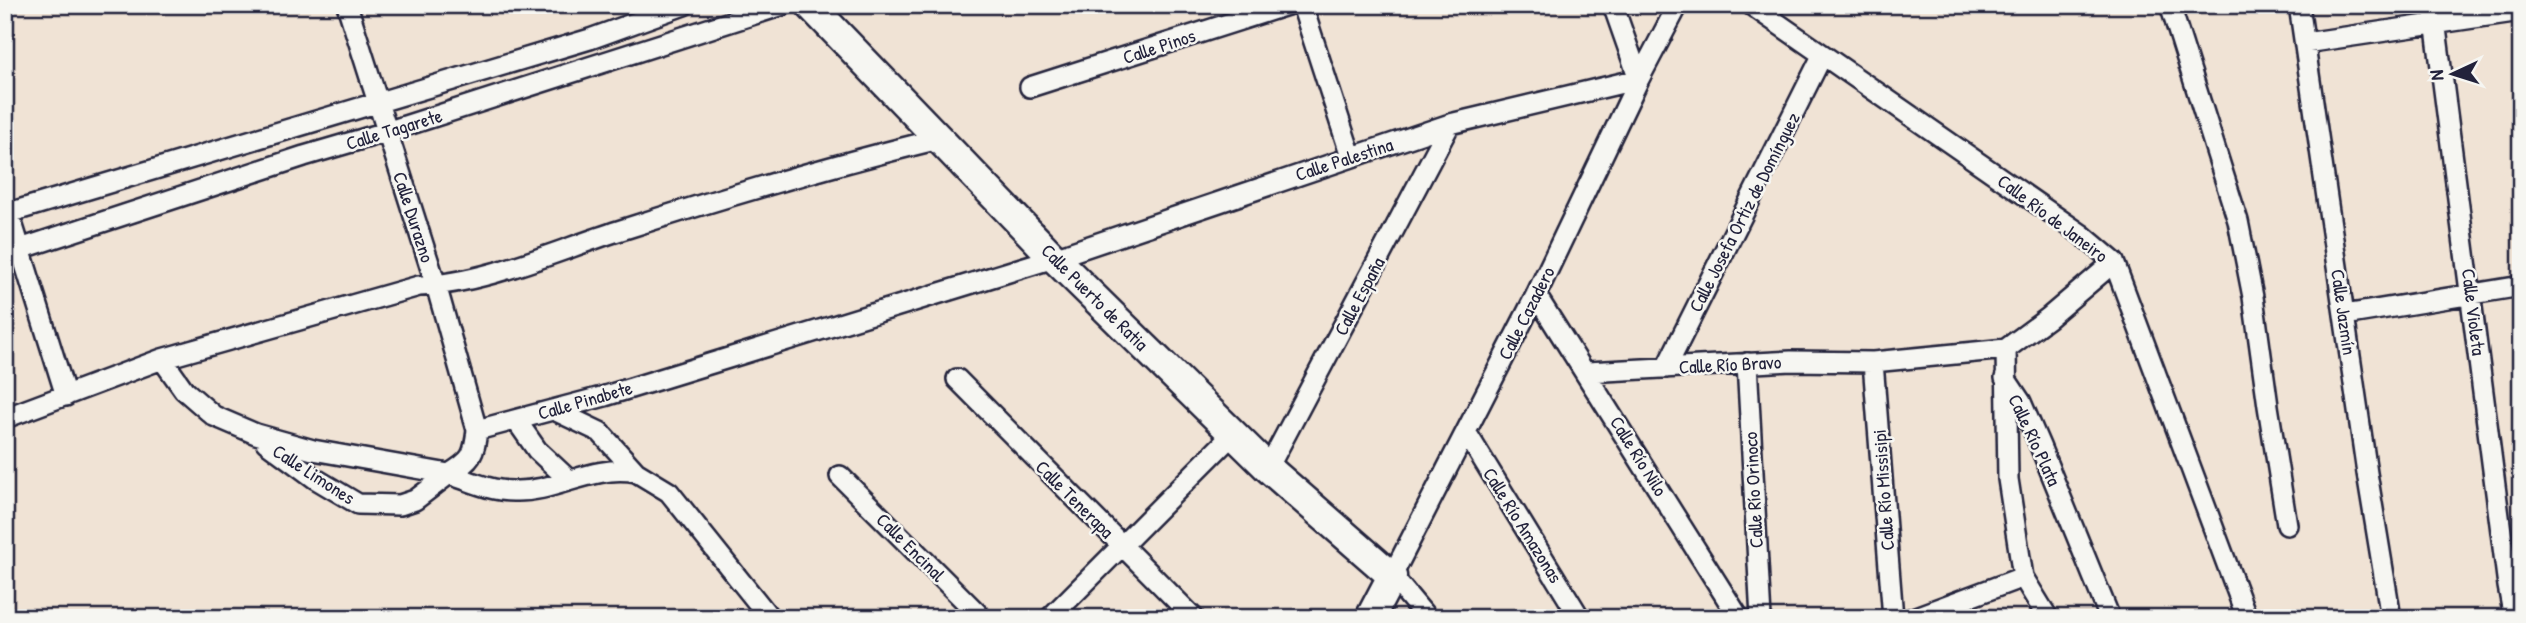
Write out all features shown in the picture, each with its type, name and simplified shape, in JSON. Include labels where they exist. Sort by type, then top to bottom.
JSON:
[{"type":"street","name":"Calle Durazno","points":[[347,5],[436,285],[477,430]]},
{"type":"street","name":"Calle Tagarete","points":[[7,213],[590,39],[684,5]]},
{"type":"street","name":"Calle Tagarete","points":[[13,252],[303,156],[783,5]]},
{"type":"street","name":"Calle Puerto de Ratia","points":[[810,5],[1054,258],[1268,468],[1392,576]]},
{"type":"street","name":"Calle Pinos","points":[[1030,87],[1287,5]]},
{"type":"street","points":[[1301,5],[1351,156]]},
{"type":"street","points":[[1613,5],[1639,79]]},
{"type":"street","name":"Calle Cazadero","points":[[1370,618],[1536,295],[1639,79],[1678,5]]},
{"type":"street","name":"Calle Río de Janeiro","points":[[1751,5],[2081,234],[2113,262],[2247,618]]},
{"type":"street","points":[[2170,5],[2238,221],[2253,297],[2287,525]]},
{"type":"street","name":"Calle Jazmín","points":[[2300,5],[2391,618]]},
{"type":"street","points":[[2305,43],[2435,14],[2521,10]]},
{"type":"street","name":"Calle Violeta","points":[[2435,14],[2514,618]]},
{"type":"street","points":[[590,39],[597,65]]},
{"type":"street","name":"Calle Josefa Ortiz de Domínguez","points":[[1665,368],[1822,56]]},
{"type":"street","name":"Calle Palestina","points":[[1054,258],[1450,124],[1639,79]]},
{"type":"street","name":"Calle España","points":[[1268,468],[1450,124]]},
{"type":"street","points":[[5,418],[162,359],[419,286],[458,283],[621,230],[821,170],[939,139]]},
{"type":"street","points":[[7,213],[13,252],[66,396]]},
{"type":"street","name":"Calle Pinabete","points":[[477,430],[554,410],[1054,258]]},
{"type":"street","points":[[2005,377],[2006,349],[2048,318],[2113,262]]},
{"type":"street","points":[[2344,315],[2521,286]]},
{"type":"street","name":"Calle Río Nilo","points":[[1536,295],[1587,372],[1739,618]]},
{"type":"street","name":"Calle Río Bravo","points":[[1587,372],[1791,360],[1873,362],[2006,349]]},
{"type":"street","points":[[162,359],[184,390],[214,416],[256,434],[313,450],[449,474],[491,489],[515,492],[605,470],[636,472]]},
{"type":"street","name":"Calle Río Missisipi","points":[[1873,362],[1893,618]]},
{"type":"street","name":"Calle Río Orinoco","points":[[1747,363],[1761,618]]},
{"type":"street","name":"Calle Río Plata","points":[[2005,377],[2008,479],[2023,577],[2048,618]]},
{"type":"street","name":"Calle Río Plata","points":[[2005,377],[2026,413],[2110,618]]},
{"type":"street","name":"Calle Tenerapa","points":[[957,379],[1194,618]]},
{"type":"street","points":[[554,410],[600,432],[636,472],[669,492],[770,618]]},
{"type":"street","points":[[516,420],[537,450],[569,480]]},
{"type":"street","points":[[449,474],[464,465],[474,454],[477,430]]},
{"type":"street","name":"Calle Río Amazonas","points":[[1466,432],[1580,618]]},
{"type":"street","points":[[1050,618],[1234,433]]},
{"type":"street","name":"Calle Limones","points":[[256,434],[316,479],[358,504],[400,505],[415,500],[449,474]]},
{"type":"street","name":"Calle Encinal","points":[[840,475],[982,618]]},
{"type":"street","points":[[1392,576],[1427,618]]},
{"type":"street","points":[[1913,618],[2023,577]]}]
